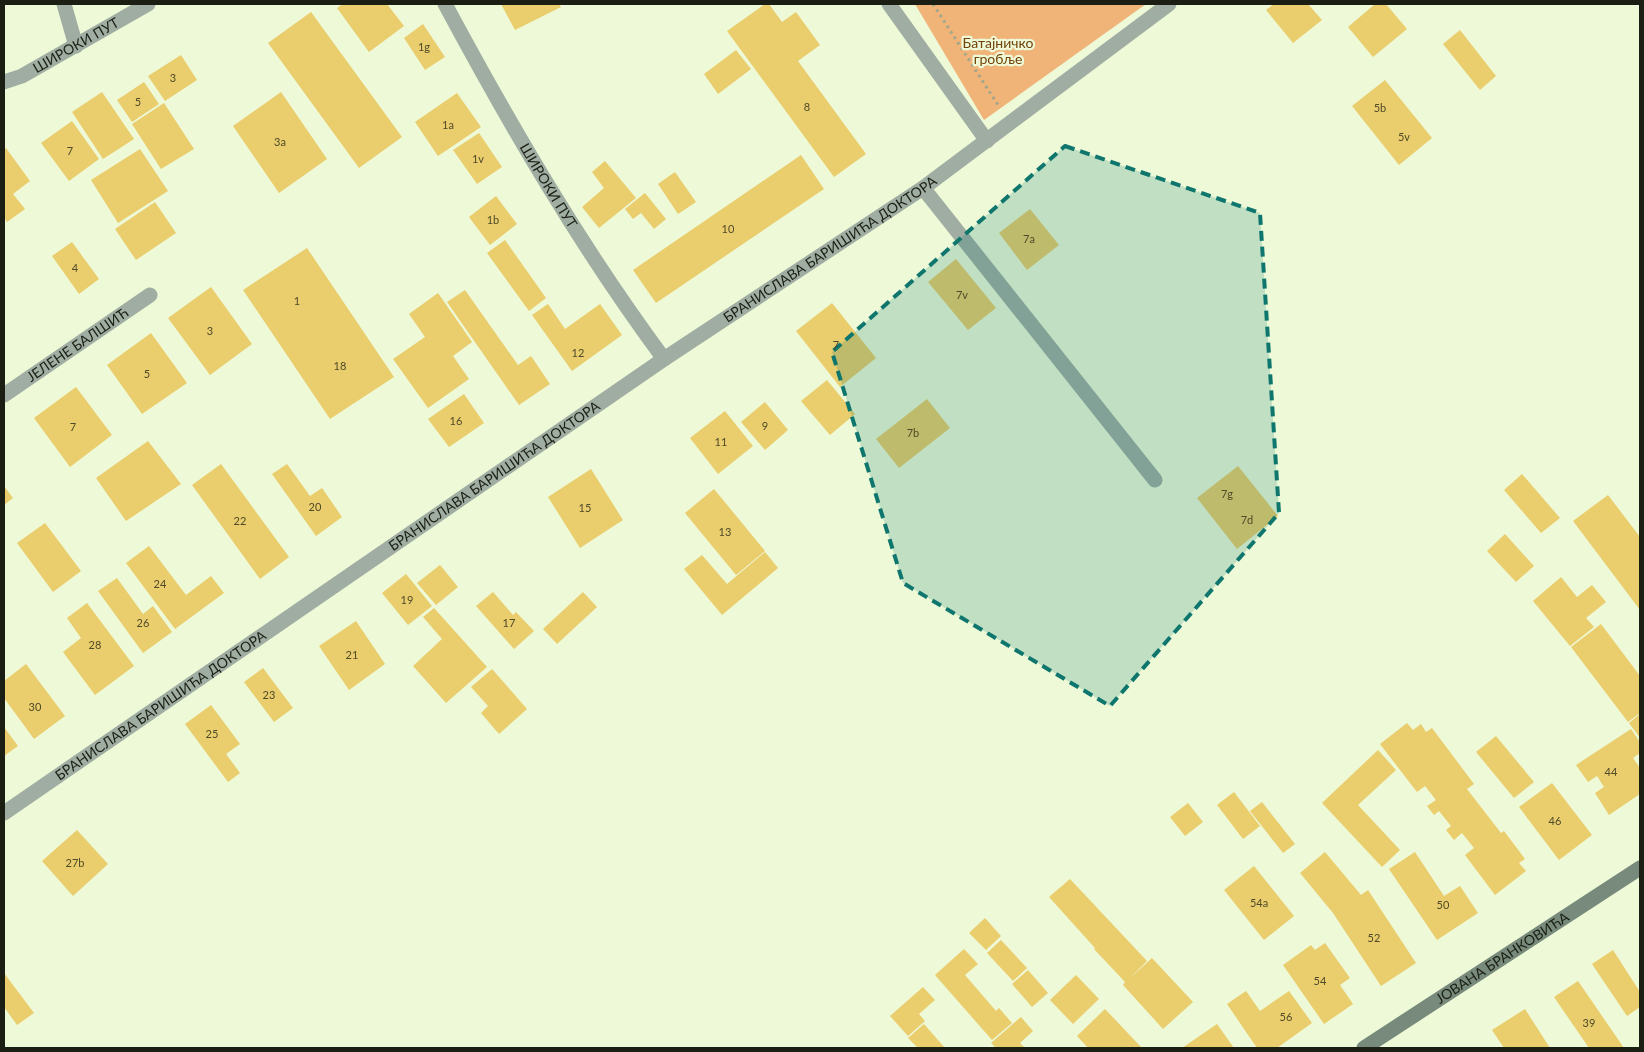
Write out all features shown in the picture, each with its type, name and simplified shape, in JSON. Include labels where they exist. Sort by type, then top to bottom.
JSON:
[{"type":"main road","name":"ЈОВАНА БРАНКОВИЋА","points":[[1364,1048],[1640,868]]},
{"type":"street","points":[[64,4],[76,46]]},
{"type":"street","name":"ШИРОКИ ПУТ","points":[[4,82],[22,76],[148,4]]},
{"type":"street","name":"ШИРОКИ ПУТ","points":[[445,4],[492,92],[578,237],[626,309],[664,359]]},
{"type":"street","points":[[889,4],[987,141]]},
{"type":"street","name":"БРАНИСЛАВА БАРИШИЋА ДОКТОРА","points":[[4,813],[664,359],[923,188],[1169,4]]},
{"type":"street","points":[[923,188],[1155,480]]},
{"type":"street","name":"ЈЕЛЕНЕ БАЛШИЋ","points":[[4,395],[150,295]]},
{"type":"path","points":[[933,4],[1009,123]]},
{"type":"highlighted area","points":[[1065,146],[1260,213],[1279,513],[1110,706],[903,583],[832,352]]},
{"type":"green space","name":"Батајничко гробље","points":[[915,4],[1146,4],[984,120]]},
{"type":"building","points":[[343,4],[387,4],[404,26],[369,52],[337,8]]},
{"type":"building","points":[[501,4],[559,4],[561,7],[515,30]]},
{"type":"building","points":[[765,4],[769,4],[782,22],[796,12],[820,45],[798,61],[866,154],[834,177],[727,31]]},
{"type":"building","points":[[1274,4],[1308,4],[1322,20],[1293,43],[1266,10]]},
{"type":"building","points":[[1375,4],[1386,4],[1407,29],[1373,57],[1348,27]]},
{"type":"building","points":[[311,12],[402,137],[359,168],[268,43]]},
{"type":"building","points":[[423,24],[445,57],[425,70],[404,38]]},
{"type":"building","points":[[1460,30],[1496,76],[1480,90],[1443,44]]},
{"type":"building","points":[[736,50],[751,69],[718,94],[704,74]]},
{"type":"building","points":[[181,55],[197,80],[165,101],[148,76]]},
{"type":"building","points":[[1385,80],[1432,138],[1399,165],[1352,106]]},
{"type":"building","points":[[144,82],[159,104],[132,122],[117,100]]},
{"type":"building","points":[[102,92],[134,139],[103,159],[72,112]]},
{"type":"building","points":[[281,92],[327,159],[279,193],[233,126]]},
{"type":"building","points":[[457,93],[481,127],[438,156],[415,122]]},
{"type":"building","points":[[164,103],[194,149],[161,169],[132,124]]},
{"type":"building","points":[[72,121],[99,159],[69,181],[41,143]]},
{"type":"building","points":[[479,133],[502,167],[477,184],[453,150]]},
{"type":"building","points":[[6,148],[30,181],[13,194],[25,209],[7,222],[4,217],[4,150]]},
{"type":"building","points":[[140,149],[168,191],[118,223],[91,180]]},
{"type":"building","points":[[801,155],[824,189],[656,303],[633,270]]},
{"type":"building","points":[[605,161],[636,198],[599,228],[582,207],[604,188],[592,172]]},
{"type":"building","points":[[675,172],[696,202],[678,214],[658,184]]},
{"type":"building","points":[[645,193],[666,219],[654,229],[641,213],[633,219],[625,209]]},
{"type":"building","points":[[496,196],[517,224],[490,245],[469,217]]},
{"type":"building","points":[[155,202],[176,233],[136,260],[115,229]]},
{"type":"building","points":[[1030,209],[1059,245],[1027,270],[999,233]]},
{"type":"building","points":[[505,240],[546,298],[529,311],[487,253]]},
{"type":"building","points":[[72,242],[99,279],[79,294],[52,256]]},
{"type":"building","points":[[307,248],[394,377],[330,419],[243,290]]},
{"type":"building","points":[[956,259],[996,308],[968,330],[928,282]]},
{"type":"building","points":[[211,287],[252,344],[210,375],[168,318]]},
{"type":"building","points":[[465,290],[518,365],[531,356],[550,384],[519,405],[447,302]]},
{"type":"building","points":[[438,293],[472,342],[453,356],[469,379],[428,408],[393,359],[425,337],[409,314]]},
{"type":"building","points":[[832,303],[876,358],[840,387],[796,331]]},
{"type":"building","points":[[548,304],[565,329],[600,304],[622,335],[572,371],[532,315]]},
{"type":"building","points":[[151,333],[187,383],[142,414],[107,365]]},
{"type":"building","points":[[827,380],[855,414],[830,435],[801,401]]},
{"type":"building","points":[[76,387],[112,435],[70,467],[34,418]]},
{"type":"building","points":[[464,394],[484,423],[449,447],[428,419]]},
{"type":"building","points":[[927,399],[950,428],[899,468],[876,439]]},
{"type":"building","points":[[765,402],[788,430],[765,450],[741,422]]},
{"type":"building","points":[[725,411],[753,446],[718,474],[690,438]]},
{"type":"building","points":[[148,441],[181,484],[126,521],[96,478]]},
{"type":"building","points":[[221,464],[289,557],[260,579],[192,485]]},
{"type":"building","points":[[287,464],[310,496],[322,488],[342,517],[316,536],[272,474]]},
{"type":"building","points":[[1238,466],[1278,516],[1237,549],[1197,498]]},
{"type":"building","points":[[591,469],[623,520],[580,548],[548,497]]},
{"type":"building","points":[[1522,474],[1560,518],[1541,533],[1504,490]]},
{"type":"building","points":[[4,486],[13,498],[4,505]]},
{"type":"building","points":[[714,489],[765,551],[736,575],[685,513]]},
{"type":"building","points":[[1608,495],[1640,537],[1640,610],[1573,521]]},
{"type":"building","points":[[45,523],[81,571],[53,592],[17,543]]},
{"type":"building","points":[[1505,534],[1534,566],[1516,582],[1487,551]]},
{"type":"building","points":[[149,546],[186,595],[211,576],[224,593],[175,629],[126,563]]},
{"type":"building","points":[[765,552],[778,568],[722,615],[684,569],[702,555],[727,584]]},
{"type":"building","points":[[440,565],[458,587],[436,605],[417,583]]},
{"type":"building","points":[[406,574],[432,606],[408,625],[382,593]]},
{"type":"building","points":[[1561,577],[1577,597],[1592,585],[1606,602],[1586,618],[1594,627],[1570,646],[1533,601]]},
{"type":"building","points":[[117,578],[143,614],[153,606],[172,632],[143,653],[98,591]]},
{"type":"building","points":[[493,592],[513,615],[516,612],[534,631],[514,649],[476,606]]},
{"type":"building","points":[[583,592],[597,607],[557,644],[543,629]]},
{"type":"building","points":[[87,603],[134,666],[95,695],[63,652],[81,638],[67,618]]},
{"type":"building","points":[[434,608],[487,667],[446,703],[413,666],[442,639],[423,617]]},
{"type":"building","points":[[356,621],[385,664],[349,690],[319,646]]},
{"type":"building","points":[[1601,624],[1640,676],[1640,713],[1628,722],[1571,647]]},
{"type":"building","points":[[26,664],[65,716],[34,739],[4,698],[4,681]]},
{"type":"building","points":[[263,668],[293,708],[274,722],[244,682]]},
{"type":"building","points":[[492,669],[527,709],[499,734],[481,713],[488,706],[471,687]]},
{"type":"building","points":[[211,705],[240,744],[226,754],[240,773],[228,782],[185,724]]},
{"type":"building","points":[[1640,714],[1640,738],[1629,723]]},
{"type":"building","points":[[1407,723],[1413,730],[1421,724],[1426,732],[1432,728],[1474,784],[1467,789],[1501,833],[1504,831],[1525,859],[1519,863],[1526,871],[1495,895],[1465,855],[1474,848],[1462,833],[1454,840],[1446,830],[1451,826],[1439,811],[1434,815],[1427,806],[1436,800],[1425,786],[1417,792],[1380,744]]},
{"type":"building","points":[[4,727],[18,746],[4,756]]},
{"type":"building","points":[[1631,729],[1640,742],[1640,753],[1633,758],[1640,768],[1640,794],[1609,815],[1595,793],[1604,787],[1597,776],[1588,782],[1576,765]]},
{"type":"building","points":[[1496,736],[1534,782],[1514,798],[1476,752]]},
{"type":"building","points":[[1378,750],[1396,770],[1358,805],[1400,850],[1382,867],[1322,803]]},
{"type":"building","points":[[1552,783],[1592,835],[1559,860],[1519,807]]},
{"type":"building","points":[[1234,792],[1260,826],[1243,839],[1217,805]]},
{"type":"building","points":[[1262,802],[1295,844],[1283,853],[1250,811]]},
{"type":"building","points":[[1188,803],[1203,822],[1185,836],[1170,817]]},
{"type":"building","points":[[77,830],[108,864],[73,896],[42,861]]},
{"type":"building","points":[[1325,852],[1361,895],[1368,890],[1416,963],[1381,986],[1333,913],[1300,873]]},
{"type":"building","points":[[1415,852],[1444,896],[1460,886],[1478,913],[1437,940],[1389,869]]},
{"type":"building","points":[[1254,866],[1294,916],[1264,940],[1224,890]]},
{"type":"building","points":[[1070,879],[1147,961],[1129,979],[1152,958],[1193,1002],[1163,1029],[1123,985],[1125,982],[1094,949],[1106,938],[1095,948],[1049,897]]},
{"type":"building","points":[[985,918],[1001,936],[986,950],[969,933]]},
{"type":"building","points":[[1001,940],[1027,968],[1013,981],[987,953]]},
{"type":"building","points":[[1325,943],[1350,978],[1340,985],[1353,1004],[1324,1024],[1283,965],[1311,945],[1315,950]]},
{"type":"building","points":[[964,949],[978,964],[965,975],[996,1011],[999,1008],[1012,1023],[992,1040],[935,975]]},
{"type":"building","points":[[1613,950],[1640,992],[1640,1007],[1627,1016],[1592,964]]},
{"type":"building","points":[[1028,970],[1048,993],[1032,1007],[1012,984]]},
{"type":"building","points":[[4,973],[34,1013],[17,1025],[4,1007]]},
{"type":"building","points":[[1076,975],[1099,999],[1073,1024],[1050,1000]]},
{"type":"building","points":[[1578,981],[1624,1048],[1589,1048],[1554,997]]},
{"type":"building","points":[[923,987],[935,1000],[919,1014],[925,1021],[908,1036],[890,1016]]},
{"type":"building","points":[[1246,991],[1260,1011],[1289,991],[1312,1023],[1277,1048],[1257,1048],[1227,1004]]},
{"type":"building","points":[[1105,1009],[1142,1048],[1088,1048],[1077,1036]]},
{"type":"building","points":[[1525,1009],[1550,1048],[1504,1048],[1492,1030]]},
{"type":"building","points":[[1021,1017],[1033,1031],[1020,1043],[1025,1048],[996,1048],[991,1043]]},
{"type":"building","points":[[924,1024],[945,1048],[918,1048],[908,1038]]},
{"type":"building","points":[[1217,1024],[1234,1048],[1182,1048]]}]
